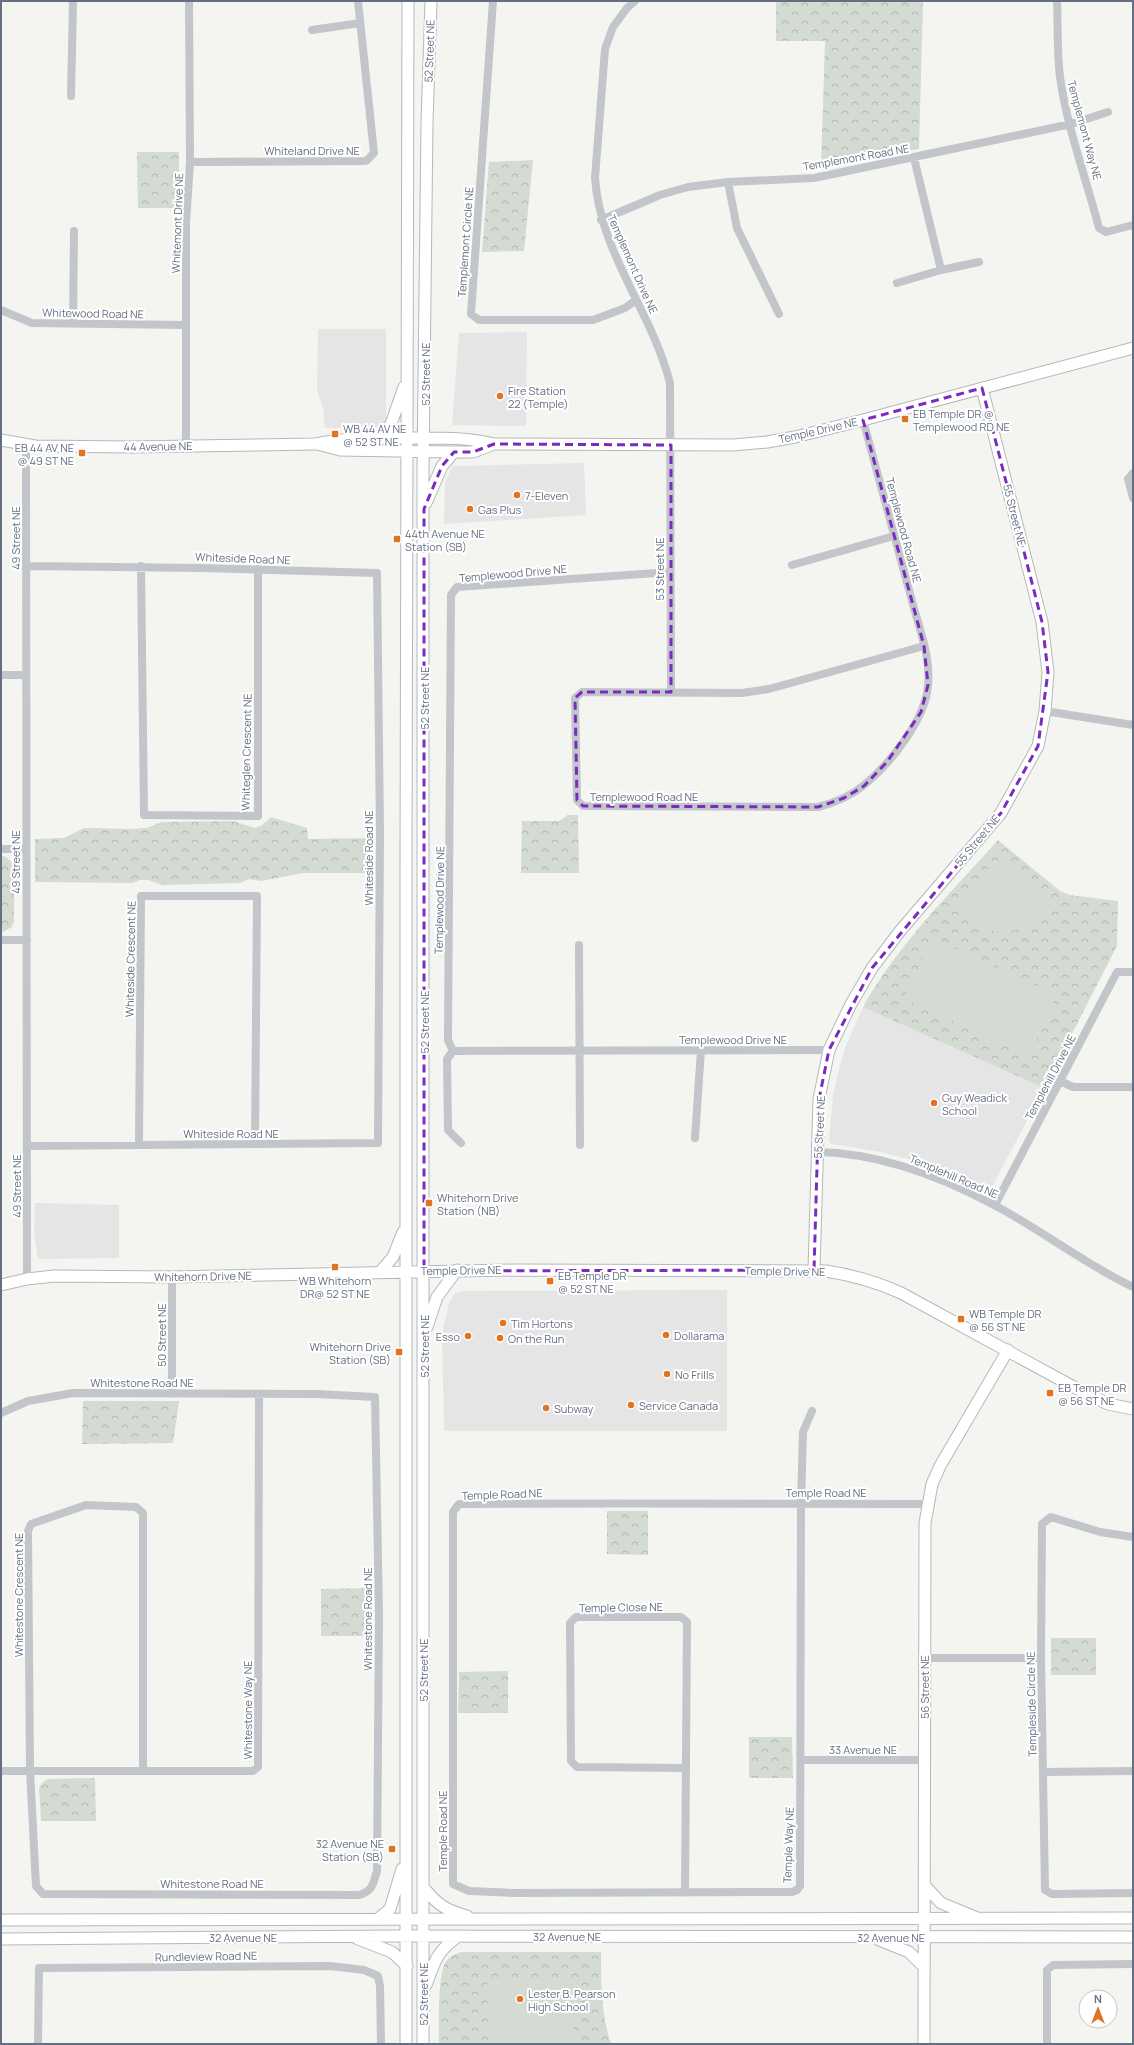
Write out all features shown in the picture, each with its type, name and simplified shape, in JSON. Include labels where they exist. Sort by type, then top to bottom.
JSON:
[{"type":"main road","name":"52 Street NE","points":[[406,2044],[408,1]]},
{"type":"main road","name":"52 Street NE","points":[[423,2044],[424,438],[427,122],[431,1]]},
{"type":"main road","name":"Temple Drive NE","points":[[424,438],[473,438],[494,444],[733,445],[766,442],[795,437],[863,420],[1133,348]]},
{"type":"main road","points":[[380,437],[391,424],[407,379]]},
{"type":"main road","name":"55 Street NE","points":[[814,1270],[819,1098],[829,1050],[851,1004],[872,968],[900,930],[1001,813],[1038,746],[1045,711],[1048,672],[1042,622],[982,388]]},
{"type":"main road","name":"44 Avenue NE","points":[[1,440],[26,445],[186,446],[315,444],[340,438],[424,438]]},
{"type":"main road","name":"44 Avenue NE","points":[[315,444],[340,450],[408,451]]},
{"type":"main road","name":"Temple Drive NE","points":[[408,451],[473,452],[494,444]]},
{"type":"main road","points":[[424,509],[442,466],[454,452]]},
{"type":"main road","points":[[380,1272],[394,1257],[406,1224]]},
{"type":"main road","points":[[424,1338],[437,1297],[457,1270]]},
{"type":"main road","name":"Temple Drive NE","points":[[406,1272],[457,1270],[814,1270],[850,1275],[879,1283],[901,1293],[1108,1404],[1133,1409]]},
{"type":"main road","name":"Whitehorn Drive NE","points":[[1,1285],[27,1279],[54,1276],[172,1277],[406,1272]]},
{"type":"main road","name":"56 Street NE","points":[[924,2044],[924,1658],[925,1523],[927,1504],[932,1484],[940,1466],[1008,1350]]},
{"type":"main road","points":[[378,1919],[390,1909],[406,1855]]},
{"type":"main road","points":[[924,1885],[941,1902],[979,1918]]},
{"type":"main road","points":[[423,1887],[434,1901],[448,1910],[477,1919]]},
{"type":"main road","name":"32 Avenue NE","points":[[1,1920],[1133,1918]]},
{"type":"main road","points":[[352,1936],[392,1952],[406,1966]]},
{"type":"main road","name":"32 Avenue NE","points":[[1,1939],[352,1936],[1133,1937]]},
{"type":"main road","points":[[423,1991],[437,1955],[441,1949],[458,1936]]},
{"type":"main road","points":[[871,1937],[909,1952],[924,1967]]},
{"type":"street","points":[[71,96],[73,1]]},
{"type":"street","name":"Whitemont Drive NE","points":[[186,446],[186,223],[190,162],[189,1]]},
{"type":"street","name":"Whiteland Drive NE","points":[[190,162],[366,162],[374,153],[358,1]]},
{"type":"street","name":"Templemont Circle NE","points":[[493,1],[471,314],[479,320],[593,320],[625,308],[636,300]]},
{"type":"street","name":"Templemont Drive NE","points":[[635,1],[627,8],[613,27],[605,49],[595,178],[596,198],[601,220],[664,359],[670,383],[671,445]]},
{"type":"street","name":"Templemont Way NE","points":[[1057,1],[1060,72],[1071,124],[1100,228],[1106,232],[1133,225]]},
{"type":"street","points":[[312,30],[360,23]]},
{"type":"street","name":"Templemont Road NE","points":[[601,220],[660,195],[688,187],[728,182],[814,178],[1071,124],[1108,112]]},
{"type":"street","points":[[914,158],[941,270]]},
{"type":"street","points":[[728,182],[737,228],[780,314]]},
{"type":"street","points":[[72,324],[74,231]]},
{"type":"street","points":[[897,283],[941,270],[979,262]]},
{"type":"street","name":"Whitewood Road NE","points":[[1,310],[32,323],[186,324]]},
{"type":"street","name":"Templewood Road NE","points":[[863,420],[924,646],[928,667],[928,685],[921,712],[909,733],[888,762],[864,786],[844,798],[818,807],[583,806],[577,800],[575,698],[582,692],[742,692],[769,689],[924,646]]},
{"type":"street","name":"49 Street NE","points":[[26,445],[27,1279]]},
{"type":"street","name":"53 Street NE","points":[[670,692],[671,445]]},
{"type":"street","points":[[1133,473],[1128,479],[1133,498]]},
{"type":"street","points":[[792,565],[894,536]]},
{"type":"street","name":"Whiteside Road NE","points":[[26,566],[141,566],[377,573],[380,1124],[378,1143],[27,1146]]},
{"type":"street","name":"Whiteglen Crescent NE","points":[[141,566],[144,814],[258,816],[258,569]]},
{"type":"street","name":"Templewood Drive NE","points":[[670,572],[457,587],[451,595],[448,1040],[453,1051],[829,1050]]},
{"type":"street","points":[[1,675],[26,675]]},
{"type":"street","points":[[1045,711],[1133,725]]},
{"type":"street","points":[[1,849],[26,849]]},
{"type":"street","name":"Whiteside Crescent NE","points":[[139,1145],[141,896],[257,896],[254,1144]]},
{"type":"street","points":[[1,940],[27,940]]},
{"type":"street","points":[[579,945],[580,1145]]},
{"type":"street","name":"Templehill Drive NE","points":[[995,1205],[1117,972],[1133,972]]},
{"type":"street","points":[[695,1138],[701,1050]]},
{"type":"street","points":[[453,1051],[447,1059],[448,1130],[461,1143]]},
{"type":"street","points":[[1060,1081],[1073,1087],[1133,1087]]},
{"type":"street","name":"Templehill Road NE","points":[[817,1152],[858,1156],[902,1166],[955,1186],[995,1205],[1056,1243],[1133,1287]]},
{"type":"street","name":"50 Street NE","points":[[172,1277],[172,1394]]},
{"type":"street","name":"Whitestone Road NE","points":[[1,1413],[28,1401],[73,1393],[316,1394],[375,1397],[379,1623],[377,1871],[372,1888],[359,1895],[43,1894]]},
{"type":"street","name":"Whitestone Way NE","points":[[1,1771],[253,1771],[258,1767],[259,1394]]},
{"type":"street","name":"Temple Way NE","points":[[453,1884],[469,1891],[513,1893],[792,1892],[797,1890],[800,1886],[801,1503],[803,1432],[812,1411]]},
{"type":"street","name":"Temple Road NE","points":[[453,1884],[453,1512],[458,1504],[927,1504]]},
{"type":"street","name":"Whitestone Crescent NE","points":[[43,1894],[36,1886],[30,1770],[28,1531],[31,1524],[86,1505],[136,1507],[143,1513],[143,1770]]},
{"type":"street","name":"Templeside Circle NE","points":[[1133,1537],[1100,1532],[1051,1517],[1042,1524],[1041,1658],[1044,1890],[1052,1894],[1133,1893]]},
{"type":"street","name":"Temple Close NE","points":[[685,1893],[686,1768],[687,1622],[681,1617],[576,1617],[570,1623],[571,1761],[576,1767],[686,1768]]},
{"type":"street","points":[[924,1658],[1041,1658]]},
{"type":"street","name":"33 Avenue NE","points":[[801,1760],[924,1760]]},
{"type":"street","points":[[1043,1772],[1133,1771]]},
{"type":"street","points":[[1046,2044],[1047,1970],[1053,1965],[1133,1964]]},
{"type":"street","name":"Rundleview Road NE","points":[[38,2044],[39,1968],[330,1966],[364,1970],[378,1976],[380,1986],[381,2044]]},
{"type":"highlighted area","points":[[982,388],[1042,622],[1048,672],[1038,746],[1001,813],[872,968],[829,1050],[819,1099],[814,1270],[424,1271],[424,509],[442,466],[454,452],[473,452],[494,444],[671,445],[671,692],[582,692],[575,698],[577,800],[583,806],[818,807],[844,798],[864,786],[887,762],[921,712],[928,685],[924,646],[863,420]]},
{"type":"shaded area","points":[[318,329],[386,329],[386,420],[382,427],[325,428],[323,408],[317,390]]},
{"type":"shaded area","points":[[527,332],[526,426],[452,425],[459,333]]},
{"type":"shaded area","points":[[584,463],[586,515],[444,524],[445,483],[452,466]]},
{"type":"shaded area","name":"Guy Weadick School","points":[[863,1007],[1044,1088],[992,1187],[987,1190],[981,1190],[935,1168],[908,1159],[881,1152],[832,1144],[829,1142],[833,1094],[839,1069],[845,1048]]},
{"type":"shaded area","points":[[35,1203],[119,1205],[119,1258],[38,1259],[34,1234]]},
{"type":"shaded area","points":[[727,1290],[727,1431],[444,1431],[442,1334],[449,1303],[454,1294],[461,1291]]},
{"type":"green space","points":[[776,1],[923,1],[919,149],[821,167],[825,41],[776,41]]},
{"type":"green space","points":[[137,152],[179,152],[179,208],[138,208]]},
{"type":"green space","points":[[533,160],[524,251],[482,252],[489,162]]},
{"type":"green space","points":[[568,815],[578,815],[579,873],[521,873],[522,821],[559,821]]},
{"type":"green space","points":[[271,817],[307,828],[308,839],[372,838],[371,873],[303,873],[261,881],[249,879],[240,883],[162,885],[148,880],[140,880],[133,883],[35,882],[35,839],[64,838],[84,828],[146,828],[162,822],[233,821],[255,828],[262,825]]},
{"type":"green space","points":[[998,840],[1060,891],[1069,895],[1118,901],[1117,946],[1044,1088],[863,1007],[892,962],[909,940]]},
{"type":"green space","points":[[1,856],[6,857],[14,868],[14,921],[12,927],[1,933]]},
{"type":"green space","points":[[995,861],[1003,861],[1051,903],[1040,918],[1024,928],[1003,933],[984,929],[955,905]]},
{"type":"green space","points":[[932,938],[1057,995],[1029,1056],[904,999]]},
{"type":"green space","points":[[83,1401],[179,1401],[173,1443],[82,1444]]},
{"type":"green space","points":[[607,1511],[648,1511],[648,1555],[607,1554]]},
{"type":"green space","points":[[373,1588],[374,1636],[321,1636],[321,1589]]},
{"type":"green space","points":[[1051,1638],[1096,1638],[1096,1675],[1051,1675]]},
{"type":"green space","points":[[508,1671],[508,1713],[458,1713],[459,1672]]},
{"type":"green space","points":[[749,1737],[792,1737],[793,1778],[749,1778]]},
{"type":"green space","points":[[95,1778],[96,1821],[41,1821],[39,1788],[42,1783],[48,1779]]},
{"type":"green space","name":"Lester B. Pearson High School","points":[[462,1952],[601,1952],[603,2010],[611,2044],[439,2044],[439,2000],[444,1966],[450,1957]]},
{"type":"green space","points":[[573,1979],[573,2044],[488,2044],[487,1980]]},
{"type":"place","name":"Fire Station 22 (Temple)","points":[[500,396]]},
{"type":"place","name":"EB Temple DR @ Templewood RD NE","points":[[905,419]]},
{"type":"place","name":"WB 44 AV NE @ 52 ST NE","points":[[335,434]]},
{"type":"place","name":"EB 44 AV NE @ 49 ST NE","points":[[82,453]]},
{"type":"place","name":"7-Eleven","points":[[517,495]]},
{"type":"place","name":"Gas Plus","points":[[470,509]]},
{"type":"place","name":"44th Avenue NE Station (SB)","points":[[397,539]]},
{"type":"place","name":"Guy Weadick School","points":[[934,1103]]},
{"type":"place","name":"Whitehorn Drive Station (NB)","points":[[429,1203]]},
{"type":"place","name":"WB Whitehorn DR@ 52 ST NE","points":[[335,1267]]},
{"type":"place","name":"EB Temple DR @ 52 ST NE","points":[[550,1281]]},
{"type":"place","name":"WB Temple DR @ 56 ST NE","points":[[961,1319]]},
{"type":"place","name":"Tim Hortons","points":[[503,1323]]},
{"type":"place","name":"Dollarama","points":[[666,1335]]},
{"type":"place","name":"Esso","points":[[468,1336]]},
{"type":"place","name":"On the Run","points":[[500,1338]]},
{"type":"place","name":"Whitehorn Drive Station (SB)","points":[[399,1352]]},
{"type":"place","name":"No Frills","points":[[667,1374]]},
{"type":"place","name":"EB Temple DR @ 56 ST NE","points":[[1050,1393]]},
{"type":"place","name":"Service Canada","points":[[631,1405]]},
{"type":"place","name":"Subway","points":[[546,1408]]},
{"type":"place","name":"32 Avenue NE Station (SB)","points":[[392,1849]]},
{"type":"place","name":"Lester B. Pearson High School","points":[[520,1999]]}]
